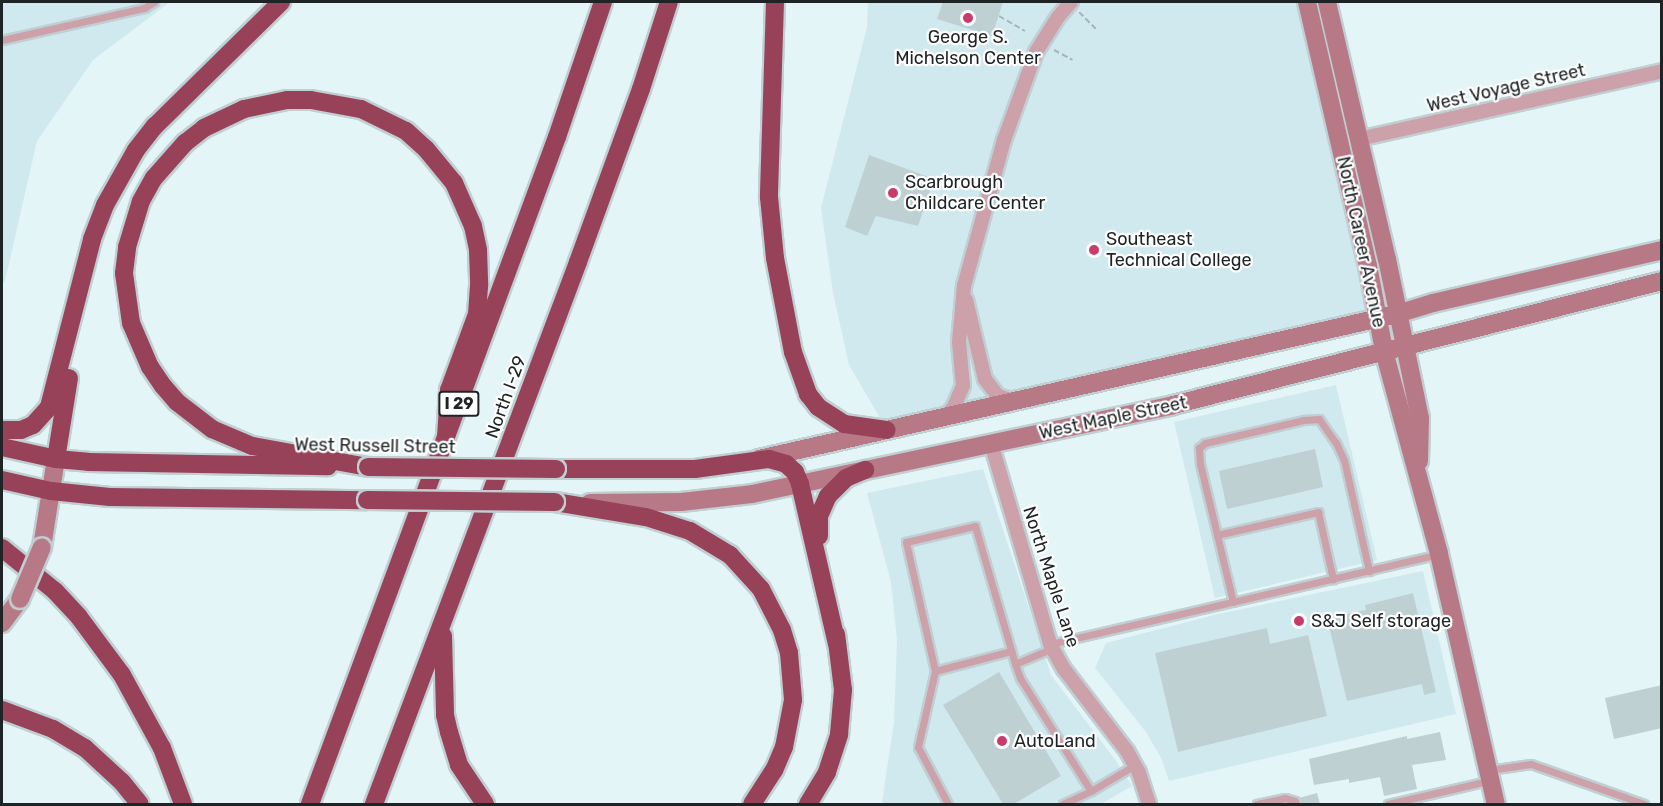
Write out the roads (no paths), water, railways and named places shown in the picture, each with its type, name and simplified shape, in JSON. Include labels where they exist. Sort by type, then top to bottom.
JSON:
[{"type":"highway","points":[[2,430],[21,430],[33,425],[49,407],[86,264],[105,205],[136,150],[155,126],[281,2]]},
{"type":"highway","name":"I 29","points":[[310,804],[557,138],[603,2]]},
{"type":"highway","name":"North I-29","points":[[374,804],[578,262],[641,89],[669,2]]},
{"type":"highway","points":[[775,2],[769,197],[775,258],[793,352],[808,394],[818,407],[844,424],[887,430]]},
{"type":"highway","points":[[368,466],[252,446],[212,429],[177,402],[163,386],[150,367],[131,323],[124,273],[127,247],[141,201],[154,178],[185,143],[204,128],[244,109],[287,100],[311,100],[361,109],[406,131],[426,148],[454,183],[473,226],[480,277],[477,314],[449,390],[447,438]]},
{"type":"highway","points":[[56,459],[86,264]]},
{"type":"highway","name":"West Russell Street","points":[[2,447],[56,459],[124,464],[684,469],[777,460],[795,472],[801,484]]},
{"type":"highway","points":[[808,804],[827,772],[839,734],[843,690],[818,529],[819,516],[822,504],[837,485],[846,478],[865,470]]},
{"type":"highway","points":[[2,480],[51,491],[110,497],[555,502],[646,517],[690,531],[730,555],[761,588],[773,608],[786,641],[792,676],[793,700],[784,747],[774,770],[752,804]]},
{"type":"highway","points":[[801,484],[837,644]]},
{"type":"highway","points":[[2,548],[55,591],[122,675],[162,748],[183,804]]},
{"type":"highway","points":[[443,624],[444,694],[448,732],[459,765],[485,804]]},
{"type":"highway","points":[[2,710],[53,729],[85,748],[122,782],[140,804]]},
{"type":"main road","name":"North Career Avenue","points":[[1307,2],[1368,266],[1384,351],[1439,554],[1496,804]]},
{"type":"main road","name":"North Career Avenue","points":[[1327,2],[1420,419],[1418,481]]},
{"type":"main road","name":"West Maple Street","points":[[749,461],[1397,314],[1433,303],[1662,250]]},
{"type":"main road","name":"West Maple Street","points":[[555,502],[681,502],[752,494],[1183,403],[1662,281]]},
{"type":"main road","points":[[2,623],[20,599],[42,547],[56,459]]},
{"type":"street","points":[[943,418],[953,409],[963,386],[958,342],[964,286],[1001,150],[1026,73],[1047,33],[1074,6]]},
{"type":"street","name":"West Voyage Street","points":[[1359,139],[1662,71]]},
{"type":"street","points":[[964,286],[985,378],[998,396],[1015,402]]},
{"type":"street","name":"North Maple Lane","points":[[991,443],[1052,646],[1064,669],[1112,729],[1135,765],[1149,804]]},
{"type":"lane","points":[[2,40],[144,8],[154,2]]},
{"type":"lane","points":[[1233,602],[1200,464],[1199,448],[1205,443],[1314,418],[1319,419],[1336,442],[1344,460],[1369,571]]},
{"type":"lane","points":[[1217,535],[1318,512],[1333,579]]},
{"type":"lane","points":[[948,804],[918,747],[935,671],[906,542],[975,526],[1020,678],[1091,792]]},
{"type":"lane","points":[[1015,664],[1052,646],[1439,554]]},
{"type":"lane","points":[[935,671],[1011,651]]},
{"type":"lane","points":[[1388,804],[1531,764],[1644,804]]},
{"type":"lane","points":[[1063,804],[1091,792],[1135,765]]},
{"type":"lane","points":[[1257,804],[1285,798],[1295,801],[1296,804]]},
{"type":"place","name":"George S. Michelson Center","points":[[968,18]]},
{"type":"place","name":"Scarbrough Childcare Center","points":[[893,193]]},
{"type":"place","name":"Southeast Technical College","points":[[1094,250]]},
{"type":"place","name":"S&J Self storage","points":[[1299,621]]},
{"type":"place","name":"AutoLand","points":[[1002,741]]}]
